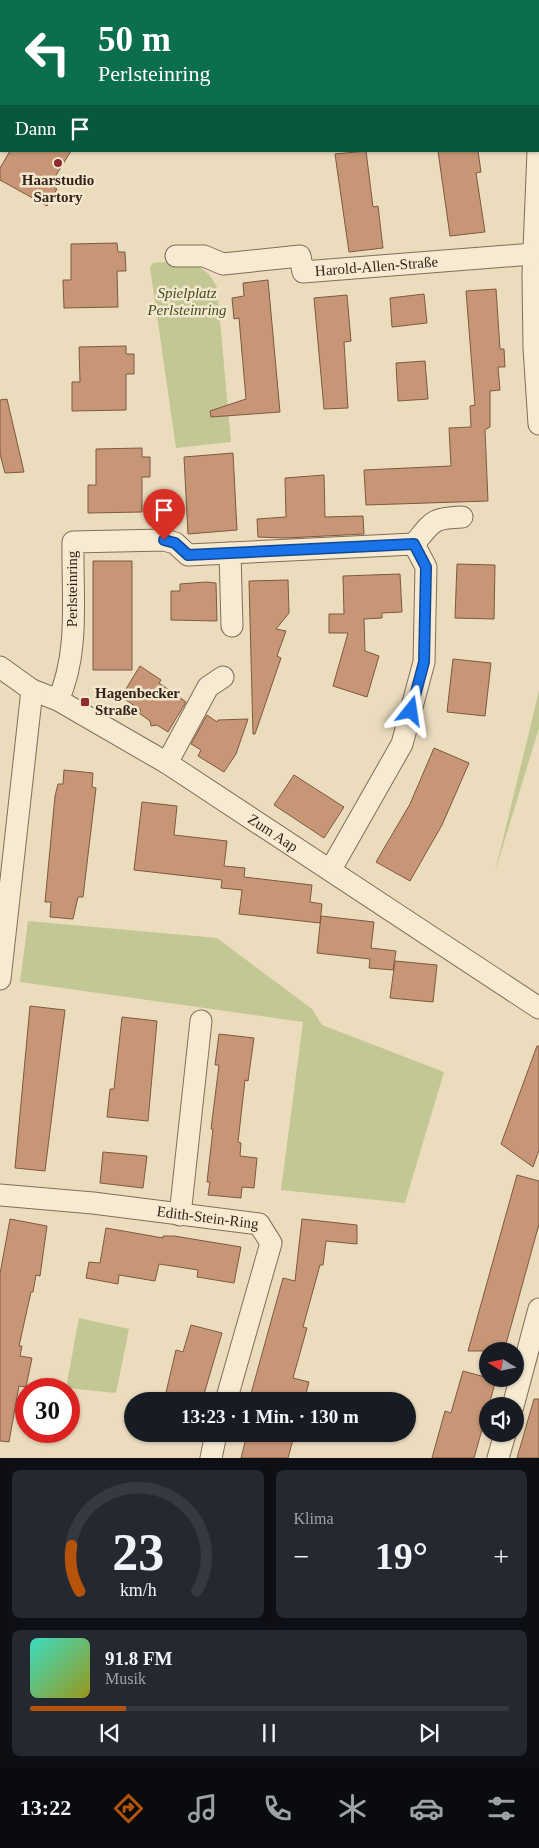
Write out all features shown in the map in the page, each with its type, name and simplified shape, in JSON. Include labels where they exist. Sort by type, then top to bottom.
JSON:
[{"type":"street","points":[[538,152],[533,254],[534,348],[539,424]]},
{"type":"street","name":"Harold-Allen-Straße","points":[[176,256],[204,256],[223,264],[300,256],[302,272],[533,254]]},
{"type":"street","points":[[331,869],[402,744],[424,662],[426,567],[414,544],[433,521],[441,518],[462,517]]},
{"type":"street","name":"Perlsteinring","points":[[58,700],[66,683],[72,661],[73,542],[164,540],[175,543],[188,555],[414,544]]},
{"type":"street","points":[[230,553],[232,626]]},
{"type":"street","name":"Zum Aap","points":[[0,668],[32,690],[58,700],[167,763],[331,869],[539,1008]]},
{"type":"street","points":[[167,763],[208,687],[223,677]]},
{"type":"street","points":[[0,979],[32,690]]},
{"type":"street","points":[[180,1215],[201,1022]]},
{"type":"street","name":"Edith-Stein-Ring","points":[[0,1195],[93,1203],[259,1224],[271,1243],[229,1392]]},
{"type":"street","points":[[515,1397],[539,1309]]},
{"type":"street","points":[[211,1458],[214,1442]]},
{"type":"street","points":[[498,1458],[503,1442]]},
{"type":"green space","name":"Spielplatz Perlsteinring","points":[[182,261],[194,265],[207,273],[217,288],[231,442],[176,448],[150,267],[153,263]]},
{"type":"green space","points":[[539,691],[539,728],[495,872]]},
{"type":"green space","points":[[28,921],[217,938],[312,1009],[322,1025],[444,1072],[405,1203],[281,1190],[303,1022],[20,982]]},
{"type":"green space","points":[[79,1318],[129,1329],[116,1393],[80,1389],[80,1378],[68,1378]]},
{"type":"building","points":[[9,152],[70,152],[50,185],[57,189],[47,206],[0,180],[0,168]]},
{"type":"building","points":[[366,152],[373,207],[378,206],[383,248],[349,252],[335,154]]},
{"type":"building","points":[[438,152],[478,152],[481,172],[476,173],[485,232],[450,236]]},
{"type":"building","points":[[117,243],[118,252],[125,252],[126,271],[117,271],[118,307],[64,308],[63,280],[71,280],[71,244]]},
{"type":"building","points":[[268,280],[280,412],[211,417],[210,411],[246,399],[239,318],[234,319],[232,298],[244,296],[243,283]]},
{"type":"building","points":[[496,289],[500,349],[504,349],[505,367],[498,367],[500,390],[490,391],[490,427],[485,430],[488,501],[366,505],[364,470],[451,466],[449,428],[471,427],[470,406],[475,405],[466,291]]},
{"type":"building","points":[[424,294],[427,323],[392,327],[390,298]]},
{"type":"building","points":[[347,295],[351,341],[344,342],[348,408],[324,409],[314,298]]},
{"type":"building","points":[[126,346],[126,354],[134,354],[134,374],[126,374],[126,410],[72,411],[72,382],[80,382],[79,347]]},
{"type":"building","points":[[425,361],[428,399],[398,401],[396,363]]},
{"type":"building","points":[[7,399],[24,472],[5,473],[0,454],[0,400]]},
{"type":"building","points":[[142,448],[142,457],[150,457],[150,477],[142,477],[142,512],[88,513],[88,485],[96,485],[96,449]]},
{"type":"building","points":[[233,453],[237,530],[188,534],[184,457]]},
{"type":"building","points":[[324,475],[325,517],[363,516],[364,534],[286,538],[258,537],[257,519],[286,517],[285,478]]},
{"type":"building","points":[[93,561],[132,561],[132,670],[93,670]]},
{"type":"building","points":[[457,564],[495,565],[494,619],[455,618]]},
{"type":"building","points":[[400,574],[402,612],[382,613],[382,618],[364,619],[365,651],[379,656],[367,697],[333,686],[348,633],[329,633],[329,614],[344,614],[343,576]]},
{"type":"building","points":[[288,580],[289,613],[276,629],[286,631],[277,656],[281,658],[255,734],[253,734],[249,581]]},
{"type":"building","points":[[216,583],[217,621],[171,620],[171,591],[180,591],[180,584]]},
{"type":"building","points":[[453,659],[491,663],[485,716],[447,712]]},
{"type":"building","points":[[140,666],[161,680],[159,683],[186,702],[168,732],[157,725],[151,726],[150,721],[139,713],[141,710],[121,697]]},
{"type":"building","points":[[207,715],[217,722],[218,720],[248,719],[236,754],[224,772],[198,756],[201,750],[191,744]]},
{"type":"building","points":[[434,748],[469,763],[442,825],[410,881],[376,862],[410,804]]},
{"type":"building","points":[[64,770],[93,773],[92,787],[96,788],[83,897],[78,897],[73,919],[50,917],[51,902],[45,902],[55,796],[58,784],[63,784]]},
{"type":"building","points":[[294,775],[344,807],[324,838],[274,805]]},
{"type":"building","points":[[142,802],[177,806],[174,835],[227,841],[224,866],[245,868],[244,877],[312,885],[310,902],[322,904],[320,923],[239,914],[242,890],[221,888],[222,880],[134,870]]},
{"type":"building","points":[[321,916],[374,922],[371,948],[396,951],[393,970],[369,968],[370,959],[317,953]]},
{"type":"building","points":[[395,961],[437,965],[433,1002],[390,998]]},
{"type":"building","points":[[30,1006],[65,1010],[45,1171],[15,1168]]},
{"type":"building","points":[[122,1017],[157,1021],[148,1121],[107,1117],[110,1089],[114,1089]]},
{"type":"building","points":[[219,1034],[254,1038],[248,1081],[245,1080],[238,1142],[241,1143],[240,1156],[257,1158],[254,1188],[242,1187],[241,1198],[208,1195],[210,1182],[207,1182],[213,1129],[211,1129],[219,1065],[215,1065]]},
{"type":"building","points":[[537,1046],[539,1046],[539,1150],[533,1167],[501,1144]]},
{"type":"building","points":[[103,1152],[147,1156],[143,1188],[100,1183]]},
{"type":"building","points":[[517,1175],[539,1181],[539,1224],[506,1342],[479,1342],[479,1351],[468,1351]]},
{"type":"building","points":[[10,1219],[47,1226],[40,1276],[36,1275],[19,1346],[22,1346],[20,1356],[32,1358],[28,1378],[15,1378],[15,1408],[9,1442],[0,1441],[0,1274]]},
{"type":"building","points":[[302,1219],[357,1225],[357,1244],[326,1241],[323,1265],[320,1265],[303,1327],[307,1328],[293,1378],[309,1382],[306,1392],[251,1392],[283,1278],[295,1281]]},
{"type":"building","points":[[106,1228],[163,1238],[163,1236],[174,1236],[241,1247],[234,1283],[197,1277],[198,1270],[159,1264],[155,1281],[119,1275],[118,1284],[86,1278],[89,1262],[100,1263]]},
{"type":"building","points":[[191,1325],[222,1333],[205,1392],[166,1392],[176,1350],[183,1352]]},
{"type":"building","points":[[463,1371],[479,1375],[479,1388],[494,1388],[491,1397],[479,1397],[479,1440],[474,1458],[432,1458],[445,1411],[451,1413]]},
{"type":"building","points":[[534,1399],[539,1399],[539,1458],[517,1458],[522,1442],[524,1442],[524,1434]]},
{"type":"building","points":[[245,1442],[292,1442],[288,1458],[241,1458]]},
{"type":"place","name":"Haarstudio Sartory","points":[[58,163]]},
{"type":"place","name":"Hagenbecker Straße","points":[[85,702]]},
{"type":"route","points":[[164,540],[175,543],[188,555],[414,544],[426,567],[424,662],[411,711]]}]
